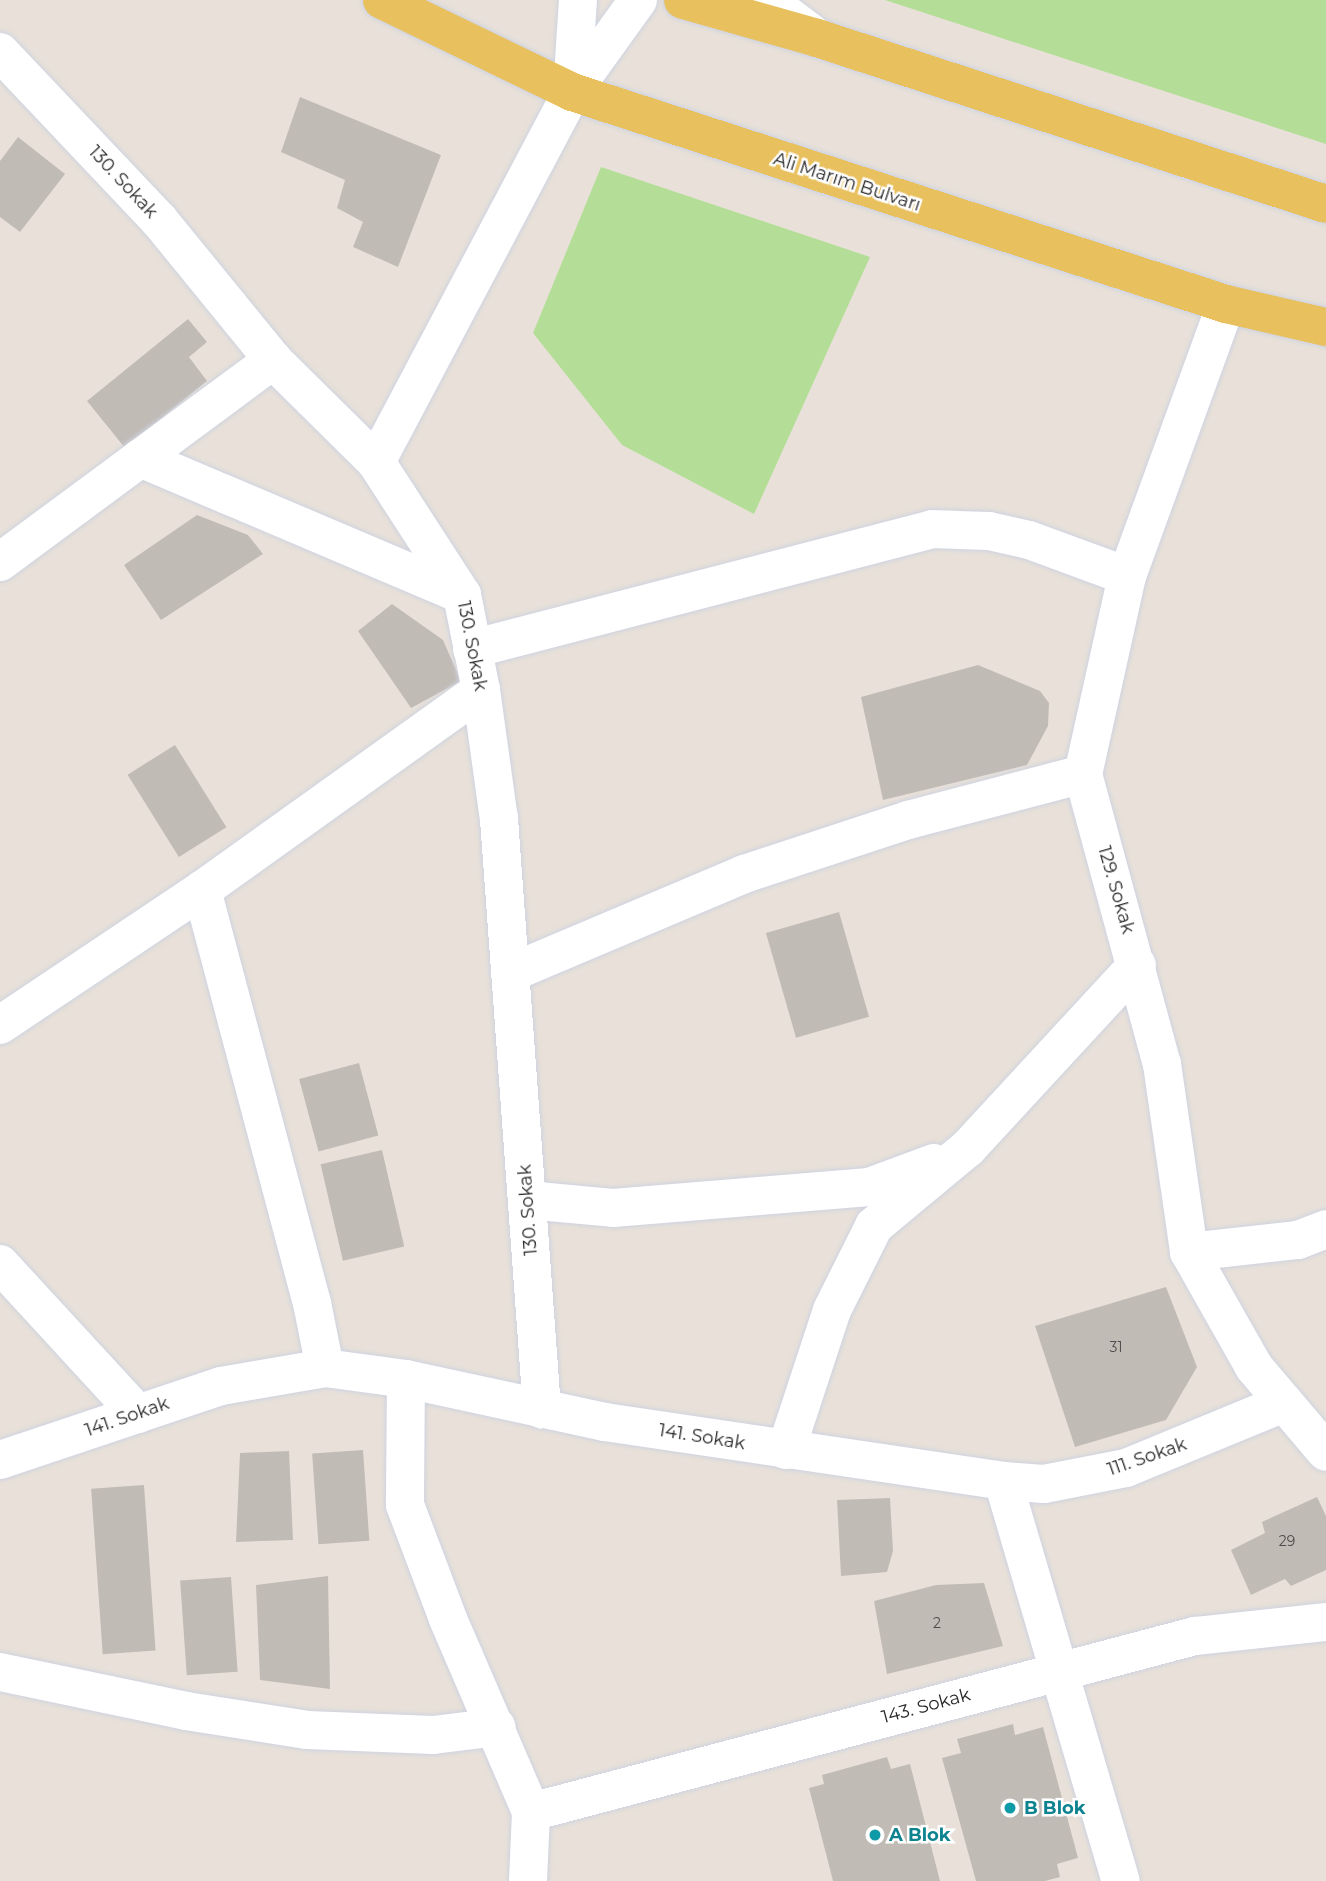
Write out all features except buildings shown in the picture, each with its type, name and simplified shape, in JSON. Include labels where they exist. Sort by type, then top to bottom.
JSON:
[{"type":"main road","name":"Ali Marım Bulvarı","points":[[382,0],[572,92],[1226,304],[1326,327]]},
{"type":"main road","points":[[683,0],[817,38],[1326,204]]},
{"type":"street","points":[[572,92],[578,0]]},
{"type":"street","points":[[376,462],[572,92],[638,0]]},
{"type":"street","points":[[767,0],[817,38]]},
{"type":"street","name":"130. Sokak","points":[[0,52],[159,220],[273,360],[376,462],[462,595],[481,690],[499,819],[542,1409]]},
{"type":"street","name":"129. Sokak","points":[[1226,304],[1127,576],[1083,774],[1162,1064],[1189,1252],[1254,1367],[1326,1452]]},
{"type":"street","points":[[0,562],[273,360]]},
{"type":"street","points":[[140,458],[462,595]]},
{"type":"street","points":[[472,649],[932,529],[989,531],[1029,540],[1127,576]]},
{"type":"street","points":[[0,1026],[202,890],[481,690]]},
{"type":"street","points":[[510,972],[744,874],[908,820],[1083,774]]},
{"type":"street","points":[[202,890],[312,1303],[324,1368]]},
{"type":"street","points":[[786,1450],[832,1310],[874,1226],[968,1148],[1137,965]]},
{"type":"street","points":[[527,1200],[613,1208],[869,1187],[921,1169],[968,1148]]},
{"type":"street","points":[[1189,1252],[1298,1240],[1326,1228]]},
{"type":"street","points":[[0,1264],[138,1414]]},
{"type":"street","name":"141. Sokak","points":[[0,1460],[221,1386],[324,1368],[406,1379],[605,1422],[1003,1481]]},
{"type":"street","points":[[406,1379],[405,1505],[448,1619],[497,1727],[531,1812],[528,1881]]},
{"type":"street","name":"111. Sokak","points":[[1003,1481],[1044,1484],[1126,1468],[1284,1403]]},
{"type":"street","points":[[1003,1481],[1121,1881]]},
{"type":"street","name":"143. Sokak","points":[[531,1812],[1195,1636],[1326,1622]]},
{"type":"street","points":[[0,1672],[186,1711],[307,1730],[433,1735],[497,1727]]},
{"type":"green space","points":[[885,0],[1326,0],[1326,144]]},
{"type":"green space","points":[[601,167],[870,257],[754,514],[622,445],[533,333]]},
{"type":"place","name":"B Blok","points":[[1010,1808]]},
{"type":"place","name":"A Blok","points":[[875,1835]]}]
